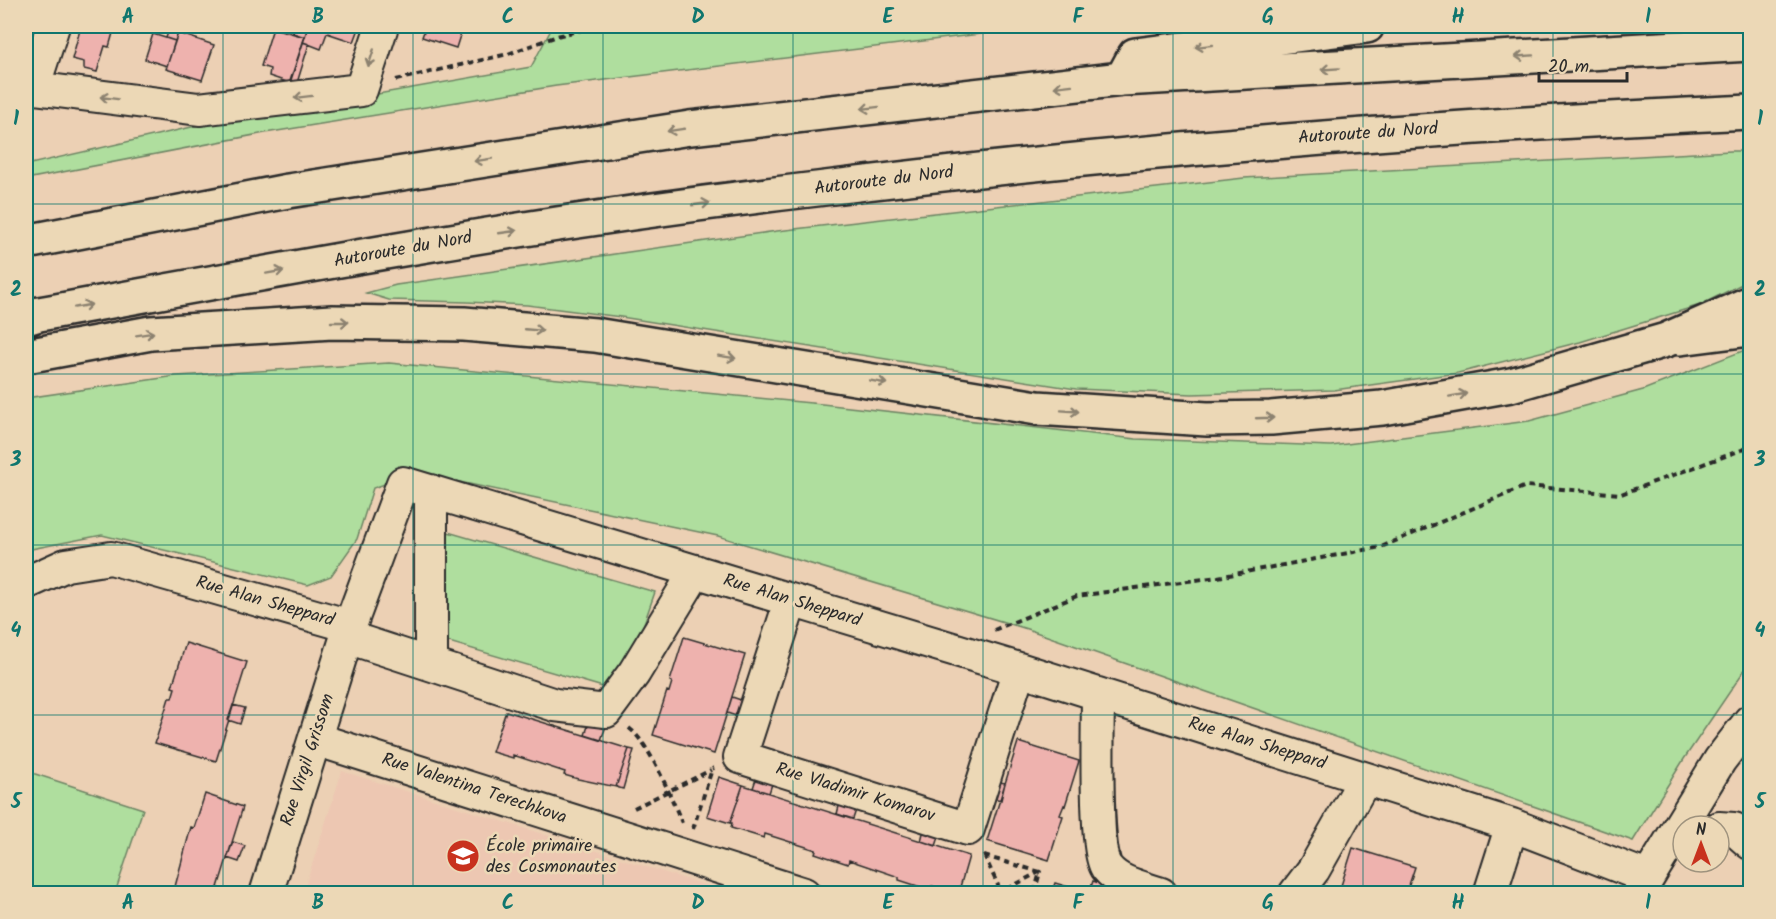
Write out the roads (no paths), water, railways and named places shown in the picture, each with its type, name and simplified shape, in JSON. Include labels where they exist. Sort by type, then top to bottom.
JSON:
[{"type":"main road","points":[[1122,79],[1135,55],[1367,26]]},
{"type":"main road","points":[[26,242],[288,191],[690,128],[1122,79],[1750,44]]},
{"type":"main road","name":"Autoroute du Nord","points":[[26,318],[460,239],[826,188],[1030,164],[1246,144],[1565,121],[1750,112]]},
{"type":"main road","points":[[26,356],[151,333],[332,322],[464,324],[595,334],[1037,408],[1207,419],[1271,418],[1382,408],[1511,385],[1666,340],[1750,303]]},
{"type":"main road","points":[[1666,340],[1750,328]]},
{"type":"street","points":[[52,26],[29,88],[199,109],[361,90],[382,26]]},
{"type":"street","name":"Rue Alan Sheppard","points":[[26,583],[66,565],[111,558],[348,632],[403,483],[1019,669],[1512,825],[1643,885]]},
{"type":"street","points":[[431,491],[431,664]]},
{"type":"street","points":[[348,632],[431,664],[555,705],[606,711],[634,673],[696,571]]},
{"type":"street","name":"Rue Vladimir Komarov","points":[[791,600],[726,763],[968,829],[1019,669]]},
{"type":"street","name":"Rue Virgil Grissom","points":[[266,894],[348,632]]},
{"type":"street","points":[[1098,694],[1098,826],[1105,866],[1118,879],[1161,894]]},
{"type":"street","points":[[1696,814],[1720,760],[1750,721]]},
{"type":"street","name":"Rue Valentina Terechkova","points":[[315,739],[804,894]]},
{"type":"street","points":[[1295,894],[1314,869],[1365,778]]},
{"type":"street","points":[[1490,894],[1512,825]]},
{"type":"street","points":[[1731,829],[1750,843]]},
{"type":"street","points":[[1643,885],[1671,850]]},
{"type":"place","name":"École primaire des Cosmonautes","points":[[463,856]]}]
